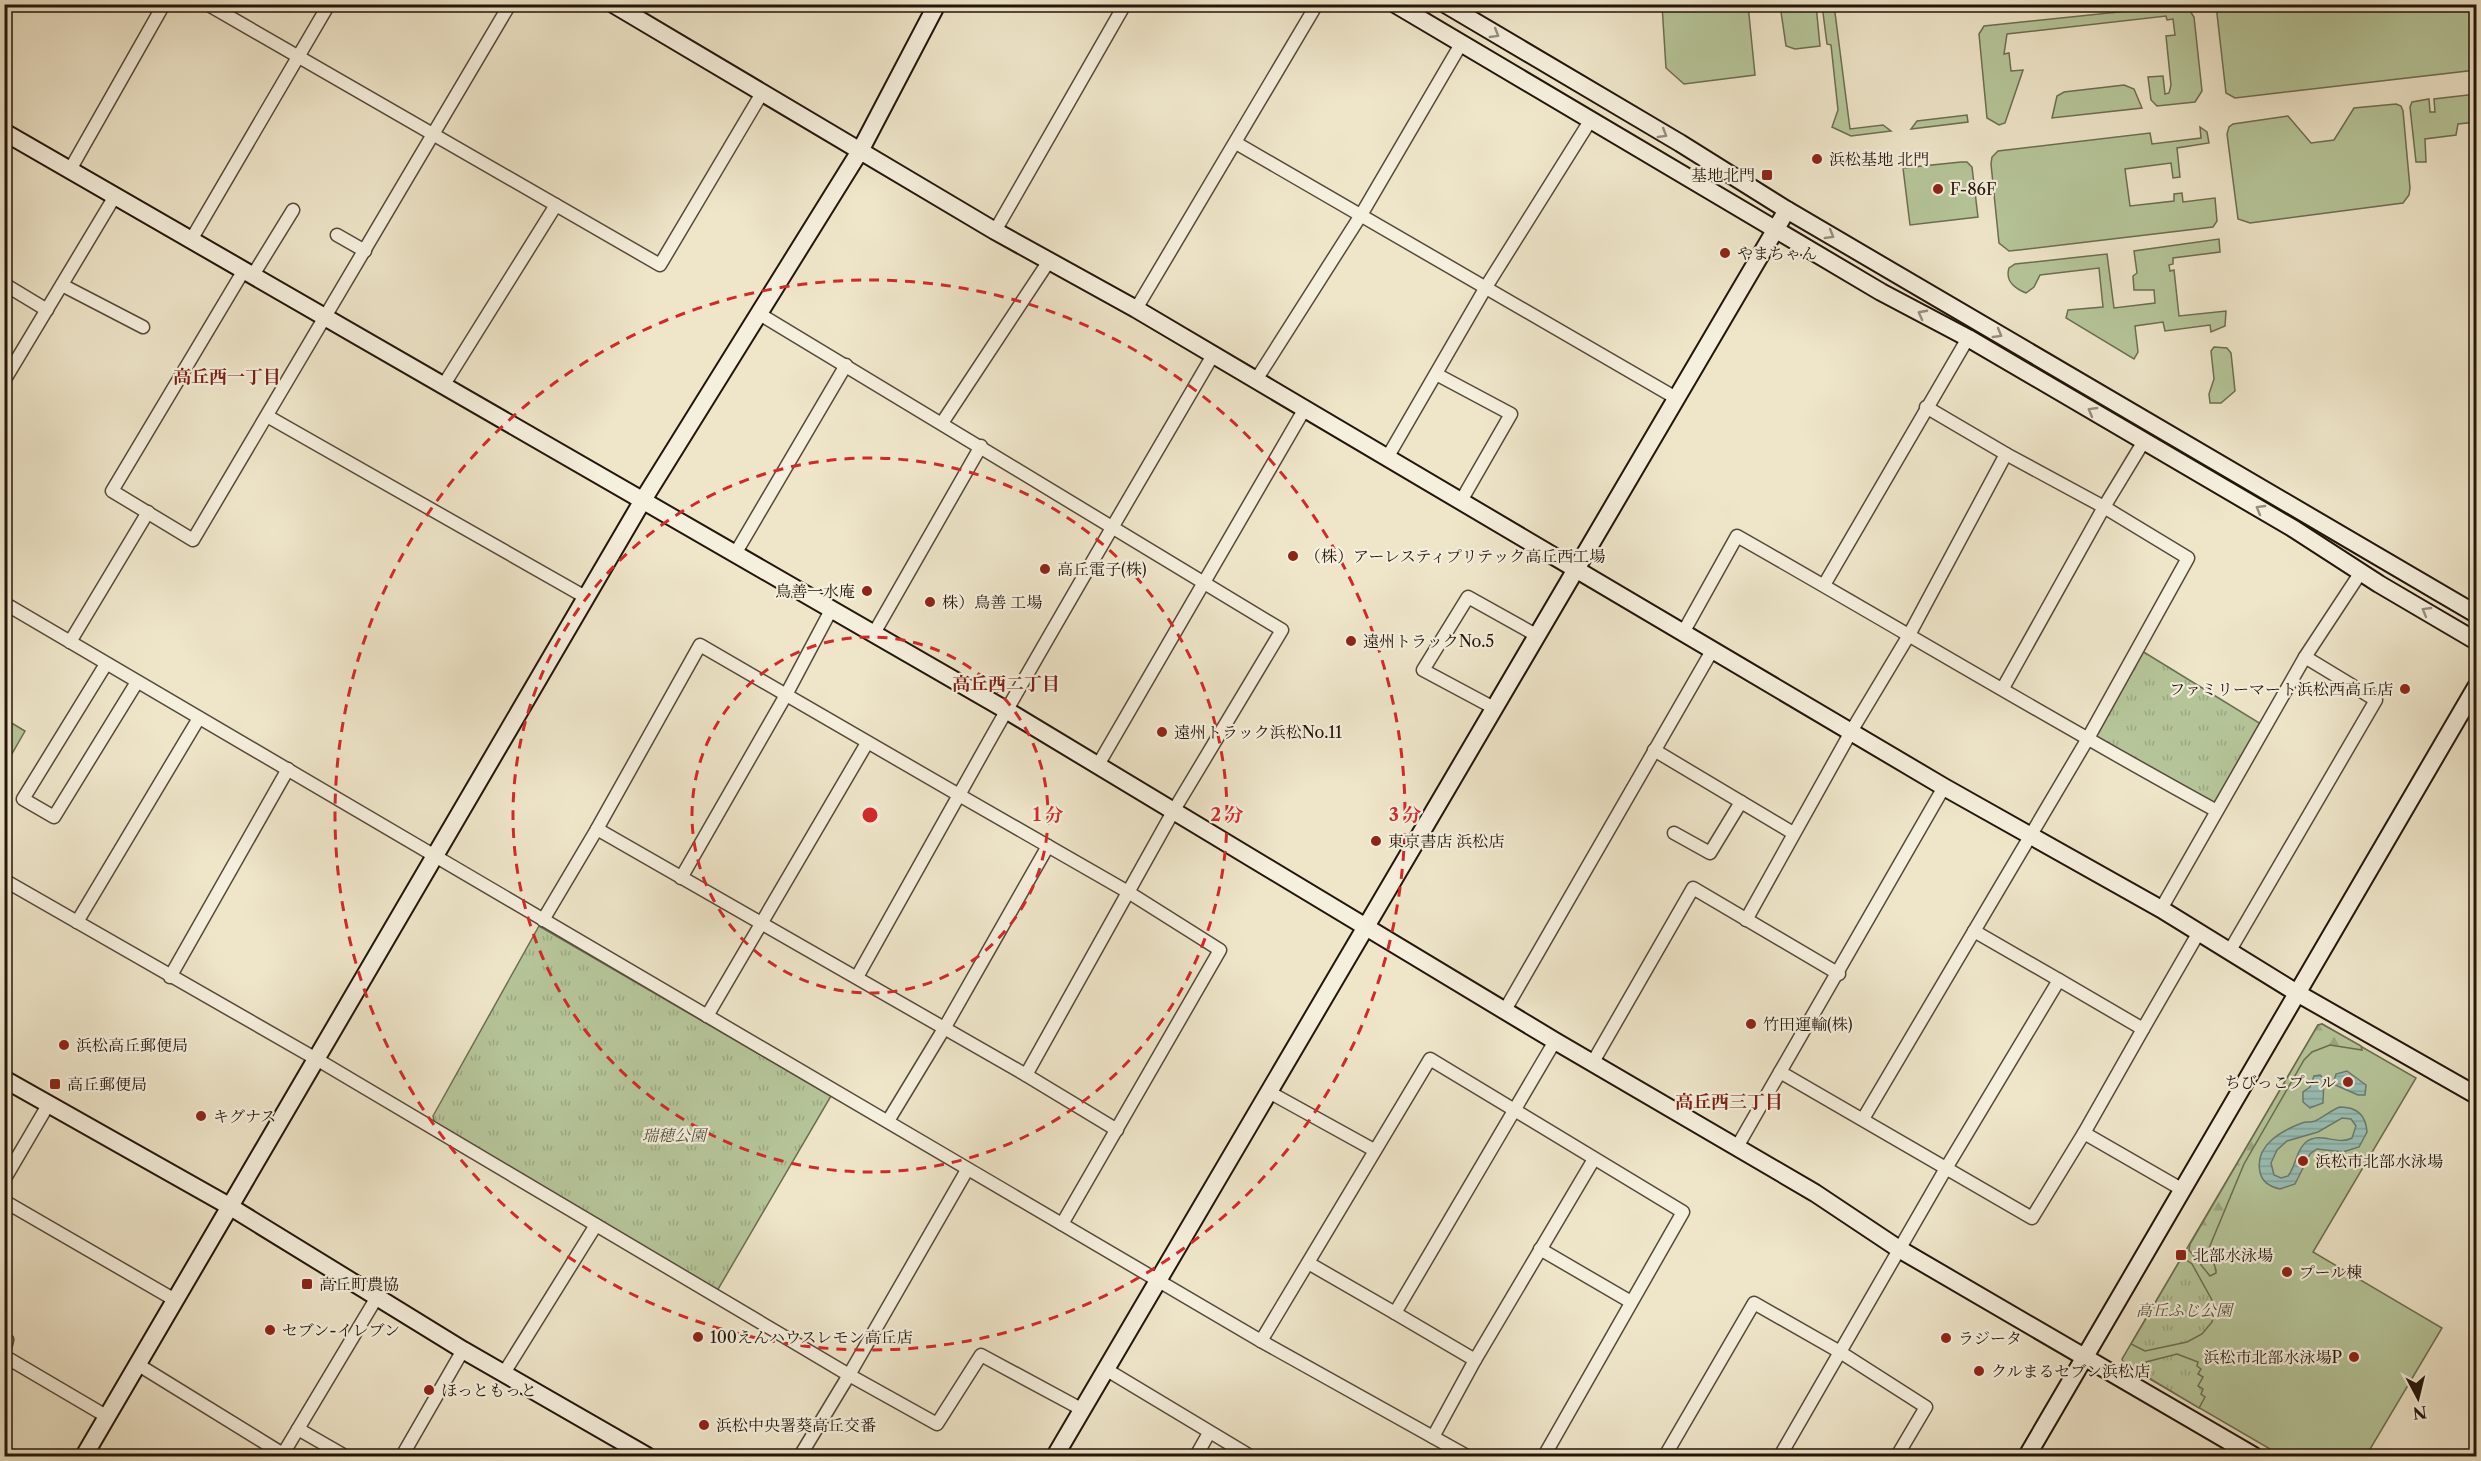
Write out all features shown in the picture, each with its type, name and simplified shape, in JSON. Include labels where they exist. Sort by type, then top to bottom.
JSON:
[{"type":"street","points":[[71,168],[164,4]]},
{"type":"street","points":[[207,4],[660,265],[762,93]]},
{"type":"street","points":[[191,240],[329,4]]},
{"type":"street","points":[[293,210],[249,273],[112,491],[193,540],[510,4]]},
{"type":"street","points":[[613,4],[860,152],[995,231],[1136,309],[1304,410],[1852,730],[1944,787],[2162,909],[2297,993],[2476,1095]]},
{"type":"street","points":[[91,1454],[106,1416],[318,1060],[643,500],[860,152],[937,4]]},
{"type":"street","points":[[995,231],[1125,4]]},
{"type":"street","points":[[1136,309],[1317,4]]},
{"type":"street","points":[[1395,4],[1881,292],[1968,338],[2294,529],[2476,641]]},
{"type":"street","points":[[1445,4],[1680,143],[1787,210],[2476,614]]},
{"type":"street","points":[[1256,380],[1361,215],[1461,44]]},
{"type":"street","points":[[1387,458],[1486,287],[1590,121]]},
{"type":"street","points":[[4,132],[71,168],[191,240],[1006,710],[1555,1041],[1815,1193],[1899,1249],[2254,1456]]},
{"type":"street","points":[[1236,143],[1676,398]]},
{"type":"street","points":[[4,381],[116,196]]},
{"type":"street","points":[[443,386],[556,206]]},
{"type":"street","points":[[1055,1456],[1787,210]]},
{"type":"street","points":[[337,235],[365,250]]},
{"type":"street","points":[[942,423],[1049,261]]},
{"type":"street","points":[[4,284],[47,310]]},
{"type":"street","points":[[62,285],[143,327]]},
{"type":"street","points":[[758,313],[1282,630],[1174,810],[1026,1075]]},
{"type":"street","points":[[1824,585],[1968,338]]},
{"type":"street","points":[[857,977],[1006,710],[1213,355]]},
{"type":"street","points":[[735,554],[846,365]]},
{"type":"street","points":[[1436,374],[1511,414],[1461,501]]},
{"type":"street","points":[[1863,1119],[2087,740],[2188,558],[2104,507],[1926,407]]},
{"type":"street","points":[[1098,765],[1304,410]]},
{"type":"street","points":[[267,416],[587,598]]},
{"type":"street","points":[[2002,688],[2144,441]]},
{"type":"street","points":[[873,635],[981,446]]},
{"type":"street","points":[[1746,920],[1793,833],[1909,635],[2006,454]]},
{"type":"street","points":[[70,642],[148,512]]},
{"type":"street","points":[[1684,632],[1737,536],[2002,688],[2087,740],[2216,810]]},
{"type":"street","points":[[2162,909],[2216,810],[2305,657],[2361,572]]},
{"type":"street","points":[[1494,708],[1422,669],[1468,597],[1536,635]]},
{"type":"street","points":[[4,603],[1261,1341],[1467,1456]]},
{"type":"street","points":[[681,878],[786,695],[831,610]]},
{"type":"street","points":[[543,920],[700,645],[867,744],[1128,892],[1221,950],[1062,1224]]},
{"type":"street","points":[[1505,1010],[1713,649]]},
{"type":"street","points":[[2229,952],[2376,700],[2305,657]]},
{"type":"street","points":[[106,664],[23,799],[54,817],[137,682]]},
{"type":"street","points":[[2027,1456],[2476,687]]},
{"type":"street","points":[[78,922],[199,718]]},
{"type":"street","points":[[707,1016],[867,744]]},
{"type":"street","points":[[1654,750],[1793,833]]},
{"type":"street","points":[[170,977],[288,769]]},
{"type":"street","points":[[1737,1147],[1839,974],[1944,787]]},
{"type":"street","points":[[1674,833],[1710,853],[1741,802]]},
{"type":"street","points":[[597,829],[761,925],[945,1027],[1117,1130]]},
{"type":"street","points":[[888,1121],[945,1027],[1048,846]]},
{"type":"street","points":[[4,880],[318,1060],[849,1375],[937,1424],[981,1355],[1083,1410]]},
{"type":"street","points":[[1593,1062],[1693,888],[1839,974]]},
{"type":"street","points":[[1974,931],[2143,1029]]},
{"type":"street","points":[[1780,1072],[1863,1119],[1945,1170],[2032,1218],[2084,1133],[2199,932]]},
{"type":"street","points":[[1780,1456],[1945,1170],[2059,980]]},
{"type":"street","points":[[1395,1313],[1555,1041]]},
{"type":"street","points":[[1261,1341],[1310,1264],[1374,1150],[1430,1059],[1683,1212],[1544,1456]]},
{"type":"street","points":[[4,1079],[229,1206],[637,1454]]},
{"type":"street","points":[[1269,1092],[1374,1150]]},
{"type":"street","points":[[4,1180],[48,1105]]},
{"type":"street","points":[[2084,1133],[2182,1190]]},
{"type":"street","points":[[1433,1437],[1475,1360],[1594,1159]]},
{"type":"street","points":[[800,1456],[968,1170]]},
{"type":"street","points":[[4,1201],[175,1300]]},
{"type":"street","points":[[504,1373],[596,1225]]},
{"type":"street","points":[[1540,1249],[1631,1302]]},
{"type":"street","points":[[1310,1264],[1475,1360]]},
{"type":"street","points":[[137,1364],[283,1455],[377,1297]]},
{"type":"street","points":[[1665,1456],[1754,1303],[1840,1352],[1926,1407],[1897,1456]]},
{"type":"street","points":[[4,1338],[7,1340],[4,1354],[106,1416]]},
{"type":"street","points":[[402,1456],[463,1350]]},
{"type":"street","points":[[1107,1370],[1250,1456]]},
{"type":"street","points":[[298,1429],[345,1456]]},
{"type":"street","points":[[1196,1456],[1209,1432]]},
{"type":"green space","points":[[1662,5],[1748,5],[1755,75],[1684,84],[1666,68]]},
{"type":"green space","points":[[1780,5],[1816,5],[1820,46],[1795,49],[1786,46]]},
{"type":"green space","points":[[1822,5],[1834,5],[1850,129],[1883,125],[1891,131],[1851,136],[1832,127],[1838,110],[1831,45],[1827,44]]},
{"type":"green space","points":[[2186,5],[2194,17],[2202,91],[2195,102],[2157,106],[2151,100],[2148,77],[2163,76],[2165,94],[2169,93],[2171,85],[2166,36],[2175,35],[2173,19],[2167,20],[2166,16],[2007,34],[2004,54],[2009,53],[2011,71],[2023,70],[2005,123],[1999,125],[1987,118],[1979,34],[1984,26]]},
{"type":"green space","points":[[2216,5],[2476,5],[2476,70],[2235,98],[2226,93]]},
{"type":"green space","points":[[2124,85],[2134,89],[2142,108],[2052,118],[2057,96],[2064,92]]},
{"type":"green space","points":[[2476,94],[2476,122],[2458,124],[2456,135],[2425,139],[2426,162],[2416,162],[2410,107],[2412,102],[2429,99],[2430,112],[2435,112],[2434,99]]},
{"type":"green space","points":[[2396,104],[2401,106],[2403,111],[2410,188],[2409,195],[2403,203],[2250,223],[2238,219],[2227,134],[2229,127],[2233,124],[2288,116],[2311,143],[2334,140],[2354,108]]},
{"type":"green space","points":[[1967,115],[1968,122],[1911,129],[1917,121]]},
{"type":"green space","points":[[2200,127],[2207,132],[2209,143],[2177,148],[2180,177],[2173,178],[2171,163],[2125,169],[2130,206],[2174,201],[2174,194],[2182,193],[2183,202],[2215,198],[2217,221],[2213,227],[2009,251],[1999,243],[1991,164],[1992,157],[1998,151],[2150,133],[2152,144],[2201,138]]},
{"type":"green space","points":[[1967,162],[1972,167],[1978,217],[1910,225],[1903,168]]},
{"type":"green space","points":[[2219,239],[2220,252],[2173,258],[2173,264],[2169,265],[2170,271],[2174,270],[2179,316],[2226,311],[2225,326],[2211,332],[2210,325],[2165,331],[2163,322],[2135,326],[2138,352],[2134,359],[2066,318],[2068,310],[2103,307],[2099,268],[2040,275],[2034,287],[2026,293],[2014,286],[2008,277],[2009,268],[2015,264],[2107,254],[2114,308],[2155,303],[2154,290],[2134,290],[2133,276],[2137,273],[2134,251]]},
{"type":"green space","points":[[2214,347],[2227,348],[2231,353],[2235,391],[2221,403],[2210,403],[2209,394],[2214,379],[2211,351]]},
{"type":"green space","points":[[2142,651],[2261,724],[2214,805],[2096,737]]},
{"type":"green space","points":[[5,719],[25,731],[5,766]]},
{"type":"green space","name":"瑞穂公園","points":[[539,926],[831,1096],[717,1291],[435,1125],[433,1116]]},
{"type":"green space","name":"浜松市北部水泳場","points":[[2322,1024],[2416,1078],[2313,1252],[2442,1328],[2366,1456],[2282,1456],[2124,1364],[2122,1359],[2318,1025]]},
{"type":"green space","points":[[2322,1024],[2361,1046],[2362,1050],[2330,1045],[2312,1052],[2304,1060],[2244,1164],[2209,1248],[2216,1270],[2216,1273],[2210,1276],[2189,1250],[2190,1244],[2318,1025]]},
{"type":"green space","name":"高丘ふじ公園","points":[[2182,1257],[2192,1264],[2212,1300],[2215,1311],[2212,1322],[2202,1334],[2187,1342],[2145,1351],[2131,1344]]},
{"type":"green space","points":[[2177,1354],[2198,1362],[2197,1366],[2201,1369],[2198,1374],[2203,1377],[2198,1386],[2203,1389],[2201,1394],[2205,1397],[2199,1408],[2139,1372],[2146,1362]]},
{"type":"water","name":"ちびっこプール","points":[[2347,1071],[2366,1085],[2365,1095],[2358,1095],[2333,1084],[2336,1074]]},
{"type":"water","points":[[2320,1075],[2324,1079],[2323,1103],[2310,1108],[2303,1102],[2303,1092],[2310,1087],[2314,1076]]},
{"type":"water","points":[[2337,1108],[2356,1110],[2365,1121],[2367,1132],[2359,1147],[2343,1152],[2317,1149],[2310,1154],[2295,1184],[2280,1189],[2265,1182],[2261,1176],[2259,1162],[2266,1146],[2279,1134],[2304,1122],[2315,1121]],"holes":[[[2342,1118],[2351,1119],[2356,1126],[2352,1138],[2346,1140],[2312,1139],[2300,1149],[2288,1176],[2281,1178],[2274,1175],[2271,1163],[2277,1150],[2287,1141],[2318,1132]]]},
{"type":"place","name":"浜松基地 北門","points":[[1817,159]]},
{"type":"place","name":"基地北門","points":[[1767,175]]},
{"type":"place","name":"F-86F","points":[[1938,189]]},
{"type":"place","name":"やまちゃん","points":[[1725,253]]},
{"type":"place","name":"（株）アーレスティプリテック高丘西工場","points":[[1293,556]]},
{"type":"place","name":"高丘電子(株)","points":[[1045,569]]},
{"type":"place","name":"鳥善一水庵","points":[[867,591]]},
{"type":"place","name":"株）鳥善 工場","points":[[930,602]]},
{"type":"place","name":"遠州トラックNo.5","points":[[1351,641]]},
{"type":"place","name":"ファミリーマート浜松西高丘店","points":[[2405,689]]},
{"type":"place","name":"遠州トラック浜松No.11","points":[[1162,732]]},
{"type":"place","name":"東京書店 浜松店","points":[[1376,841]]},
{"type":"place","name":"竹田運輸(株)","points":[[1751,1024]]},
{"type":"place","name":"浜松高丘郵便局","points":[[64,1045]]},
{"type":"place","name":"ちびっこプール","points":[[2348,1082]]},
{"type":"place","name":"高丘郵便局","points":[[55,1084]]},
{"type":"place","name":"キグナス","points":[[201,1116]]},
{"type":"place","name":"浜松市北部水泳場","points":[[2303,1161]]},
{"type":"place","name":"北部水泳場","points":[[2181,1255]]},
{"type":"place","name":"プール棟","points":[[2287,1272]]},
{"type":"place","name":"高丘町農協","points":[[307,1284]]},
{"type":"place","name":"セブン-イレブン","points":[[270,1330]]},
{"type":"place","name":"100えんハウスレモン高丘店","points":[[698,1337]]},
{"type":"place","name":"ラジータ","points":[[1946,1338]]},
{"type":"place","name":"浜松市北部水泳場P","points":[[2354,1357]]},
{"type":"place","name":"クルまるセブン浜松店","points":[[1979,1371]]},
{"type":"place","name":"ほっともっと","points":[[429,1390]]},
{"type":"place","name":"浜松中央署葵高丘交番","points":[[704,1425]]},
{"type":"district","name":"高丘西一丁目","points":[[227,377]]},
{"type":"district","name":"高丘西二丁目","points":[[1006,684]]},
{"type":"district","name":"高丘西三丁目","points":[[1729,1102]]}]
